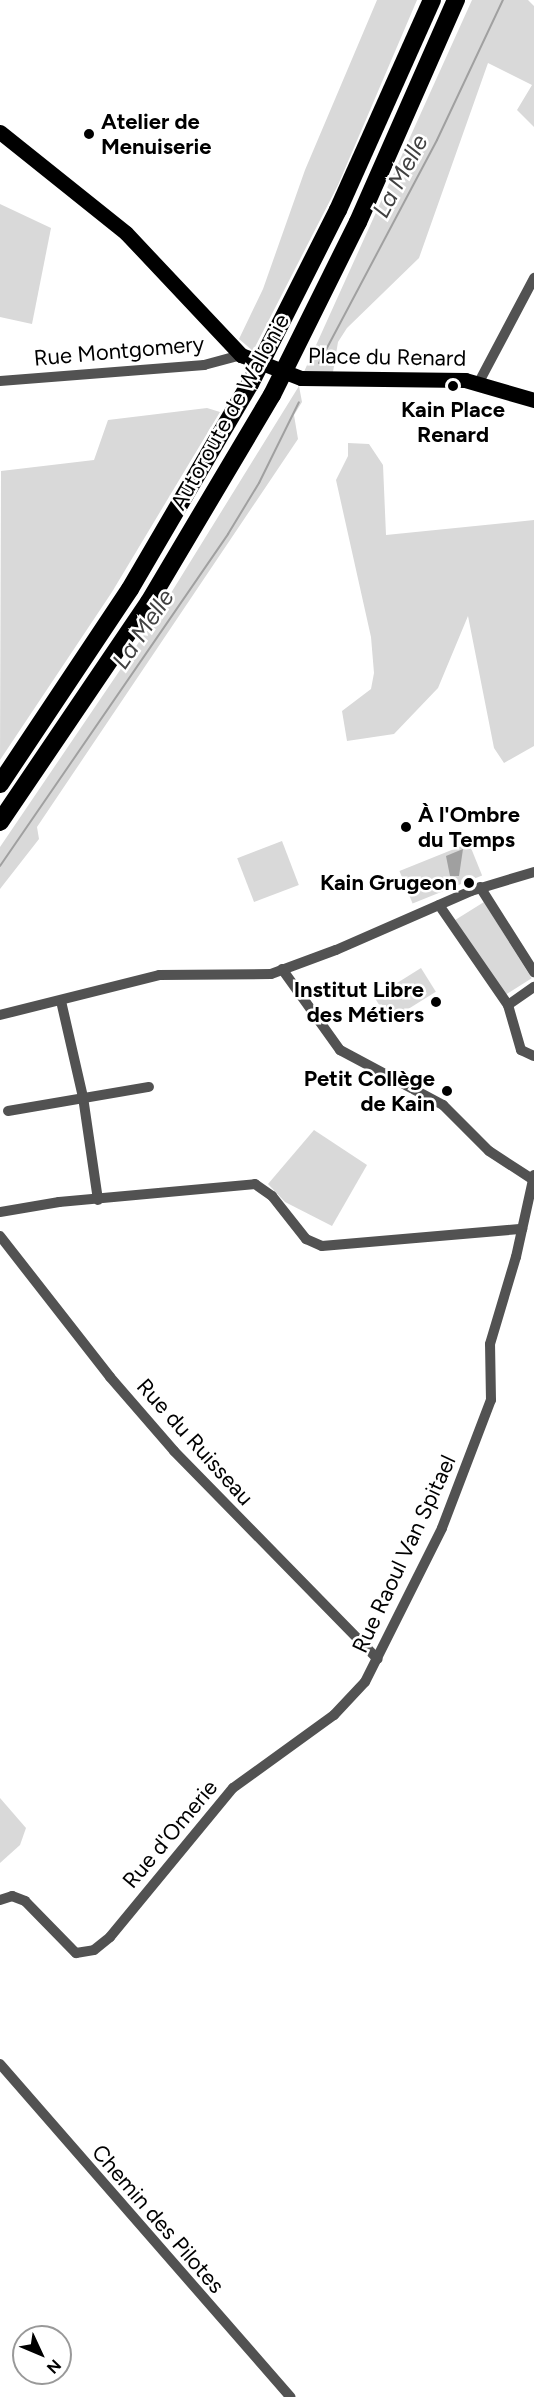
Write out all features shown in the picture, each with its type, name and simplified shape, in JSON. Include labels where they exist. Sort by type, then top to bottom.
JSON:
[{"type":"highway","name":"Autoroute de Wallonie","points":[[0,784],[130,589],[250,384],[343,199],[432,0]]},
{"type":"highway","name":"Autoroute de Wallonie","points":[[0,822],[149,602],[272,395],[358,222],[456,0]]},
{"type":"main road","points":[[0,132],[126,233],[241,355]]},
{"type":"main road","name":"Place du Renard","points":[[241,355],[301,378],[330,381],[404,377],[479,382],[534,400]]},
{"type":"street","points":[[479,382],[534,278]]},
{"type":"street","name":"Rue Montgomery","points":[[0,381],[204,365],[241,355]]},
{"type":"street","points":[[0,1015],[159,975],[253,975],[282,969],[480,888],[534,872]]},
{"type":"street","points":[[480,888],[534,972]]},
{"type":"street","points":[[439,905],[509,1007],[518,1045],[534,1056]]},
{"type":"street","points":[[282,969],[339,1050],[443,1105],[489,1151],[533,1177]]},
{"type":"street","points":[[509,1007],[534,987]]},
{"type":"street","points":[[61,1001],[83,1097],[98,1200]]},
{"type":"street","points":[[8,1111],[149,1087]]},
{"type":"street","name":"Rue Raoul Van Spitael","points":[[372,1671],[442,1528],[490,1400],[490,1344],[522,1229],[533,1177]]},
{"type":"street","points":[[0,1212],[255,1184],[272,1196],[306,1239],[322,1246],[522,1229]]},
{"type":"street","name":"Rue du Ruisseau","points":[[0,1236],[110,1377],[174,1451],[378,1659]]},
{"type":"street","name":"Rue d'Omerie","points":[[0,1900],[12,1896],[25,1901],[76,1953],[94,1950],[110,1937],[233,1788],[334,1715],[372,1671]]},
{"type":"street","name":"Chemin des Pilotes","points":[[0,2064],[291,2397]]},
{"type":"shaded area","points":[[377,0],[417,0],[338,185],[253,351],[239,339],[263,289],[305,170]]},
{"type":"shaded area","points":[[472,0],[528,0],[534,6],[534,127],[517,110],[532,85],[488,63],[419,258],[347,328],[338,342],[332,378],[303,374]]},
{"type":"shaded area","points":[[0,204],[51,228],[32,324],[0,317]]},
{"type":"shaded area","points":[[299,386],[302,402],[294,415],[298,439],[37,827],[39,839],[0,889],[0,847],[158,614]]},
{"type":"shaded area","points":[[207,408],[220,412],[112,592],[0,760],[1,471],[94,460],[108,420]]},
{"type":"shaded area","points":[[348,443],[369,444],[383,465],[386,535],[534,520],[534,746],[504,763],[494,748],[468,616],[438,688],[394,734],[347,741],[342,711],[371,689],[374,673],[371,637],[336,480],[348,456]]},
{"type":"shaded area","points":[[282,841],[299,885],[254,902],[237,858]]},
{"type":"shaded area","points":[[469,843],[482,875],[413,904],[399,871]]},
{"type":"shaded area","points":[[463,849],[459,876],[450,876],[446,856]]},
{"type":"shaded area","points":[[484,902],[532,978],[503,996],[455,920]]},
{"type":"shaded area","points":[[421,968],[436,992],[389,1021],[374,997]]},
{"type":"shaded area","points":[[314,1130],[367,1165],[332,1226],[285,1202],[268,1184]]},
{"type":"shaded area","points":[[0,1798],[26,1828],[20,1845],[0,1863]]},
{"type":"waterway","name":"La Melle","points":[[319,363],[437,140],[503,0]]},
{"type":"waterway","name":"La Melle","points":[[0,866],[228,534],[259,483],[299,402]]},
{"type":"place","name":"Atelier de Menuiserie","points":[[89,134]]},
{"type":"place","name":"Kain Place Renard","points":[[453,386]]},
{"type":"place","name":"À l'Ombre du Temps","points":[[406,827]]},
{"type":"place","name":"Kain Grugeon","points":[[469,883]]},
{"type":"place","name":"Institut Libre des Métiers","points":[[436,1002]]},
{"type":"place","name":"Petit Collège de Kain","points":[[447,1091]]}]
